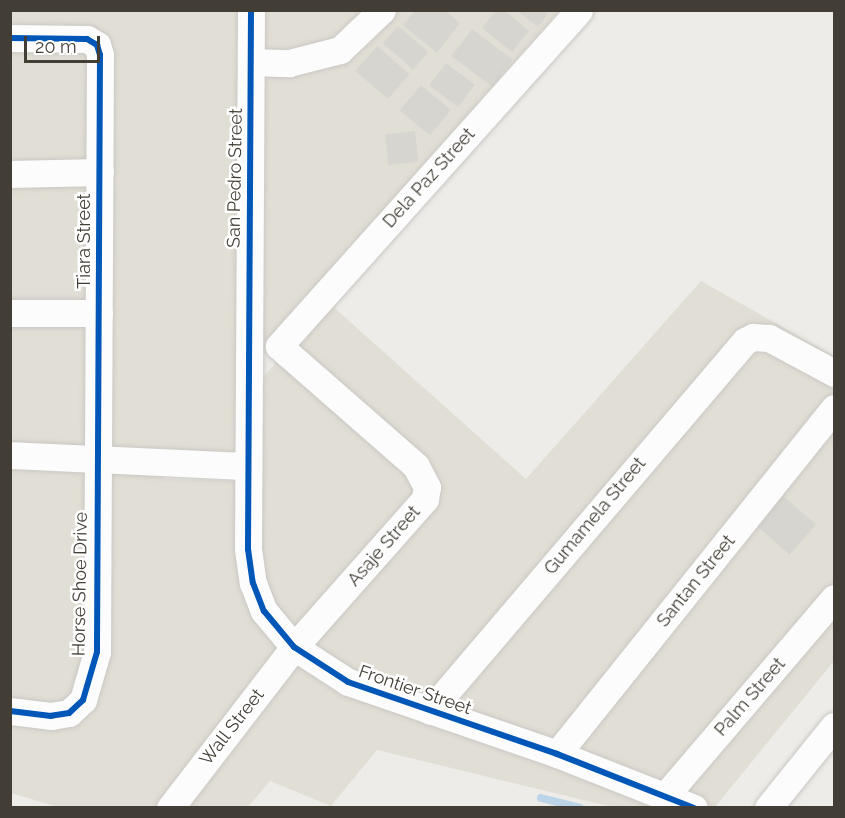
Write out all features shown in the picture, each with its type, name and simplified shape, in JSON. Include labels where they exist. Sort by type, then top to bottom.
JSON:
[{"type":"street","name":"San Pedro Street","points":[[248,345],[252,10]]},
{"type":"street","points":[[251,62],[289,63],[340,50],[382,10]]},
{"type":"street","name":"Dela Paz Street","points":[[279,346],[579,10]]},
{"type":"street","name":"Tiara Street","points":[[10,38],[76,38],[97,45],[100,55],[96,459]]},
{"type":"street","points":[[10,174],[100,172]]},
{"type":"street","points":[[10,313],[99,313]]},
{"type":"street","name":"Gumamela Street","points":[[430,711],[739,346],[753,337],[769,338],[834,374]]},
{"type":"street","points":[[248,345],[279,346]]},
{"type":"street","name":"Frontier Street","points":[[248,345],[248,549],[253,583],[264,611],[294,647],[348,682],[557,754],[694,807]]},
{"type":"street","name":"Asaje Street","points":[[279,346],[416,466],[427,487],[418,510],[294,647]]},
{"type":"street","name":"Santan Street","points":[[557,754],[834,408]]},
{"type":"street","points":[[10,456],[247,466]]},
{"type":"street","name":"Horse Shoe Drive","points":[[10,711],[51,716],[69,713],[83,700],[91,680],[97,652],[96,459]]},
{"type":"street","name":"Palm Street","points":[[665,796],[834,598]]},
{"type":"street","name":"Wall Street","points":[[170,807],[294,647]]},
{"type":"street","points":[[768,807],[834,726]]},
{"type":"shaded area","points":[[11,11],[559,11],[236,378],[236,452],[165,449],[164,479],[255,481],[256,385],[329,303],[526,479],[701,281],[834,356],[834,661],[715,807],[612,807],[377,750],[331,806],[270,781],[247,808],[58,807],[11,793]]},
{"type":"building","points":[[415,10],[445,10],[460,23],[437,53],[403,25]]},
{"type":"building","points":[[496,10],[504,10],[529,31],[512,52],[482,28]]},
{"type":"building","points":[[516,10],[550,10],[538,27]]},
{"type":"building","points":[[398,26],[428,52],[413,70],[383,43]]},
{"type":"building","points":[[472,29],[513,60],[492,87],[452,56]]},
{"type":"building","points":[[377,46],[409,74],[388,99],[355,71]]},
{"type":"building","points":[[446,63],[475,85],[458,107],[429,85]]},
{"type":"building","points":[[421,85],[451,110],[430,135],[400,110]]},
{"type":"building","points":[[415,131],[418,162],[388,165],[385,134]]},
{"type":"building","points":[[782,495],[816,525],[790,555],[756,525]]},
{"type":"waterway","points":[[541,798],[580,808]]},
{"type":"cycle path","points":[[251,10],[248,549],[253,583],[264,611],[294,647],[348,682],[557,754],[694,808]]},
{"type":"cycle path","points":[[10,38],[87,39],[97,45],[100,55],[97,652],[83,700],[69,713],[51,716],[10,711]]}]
